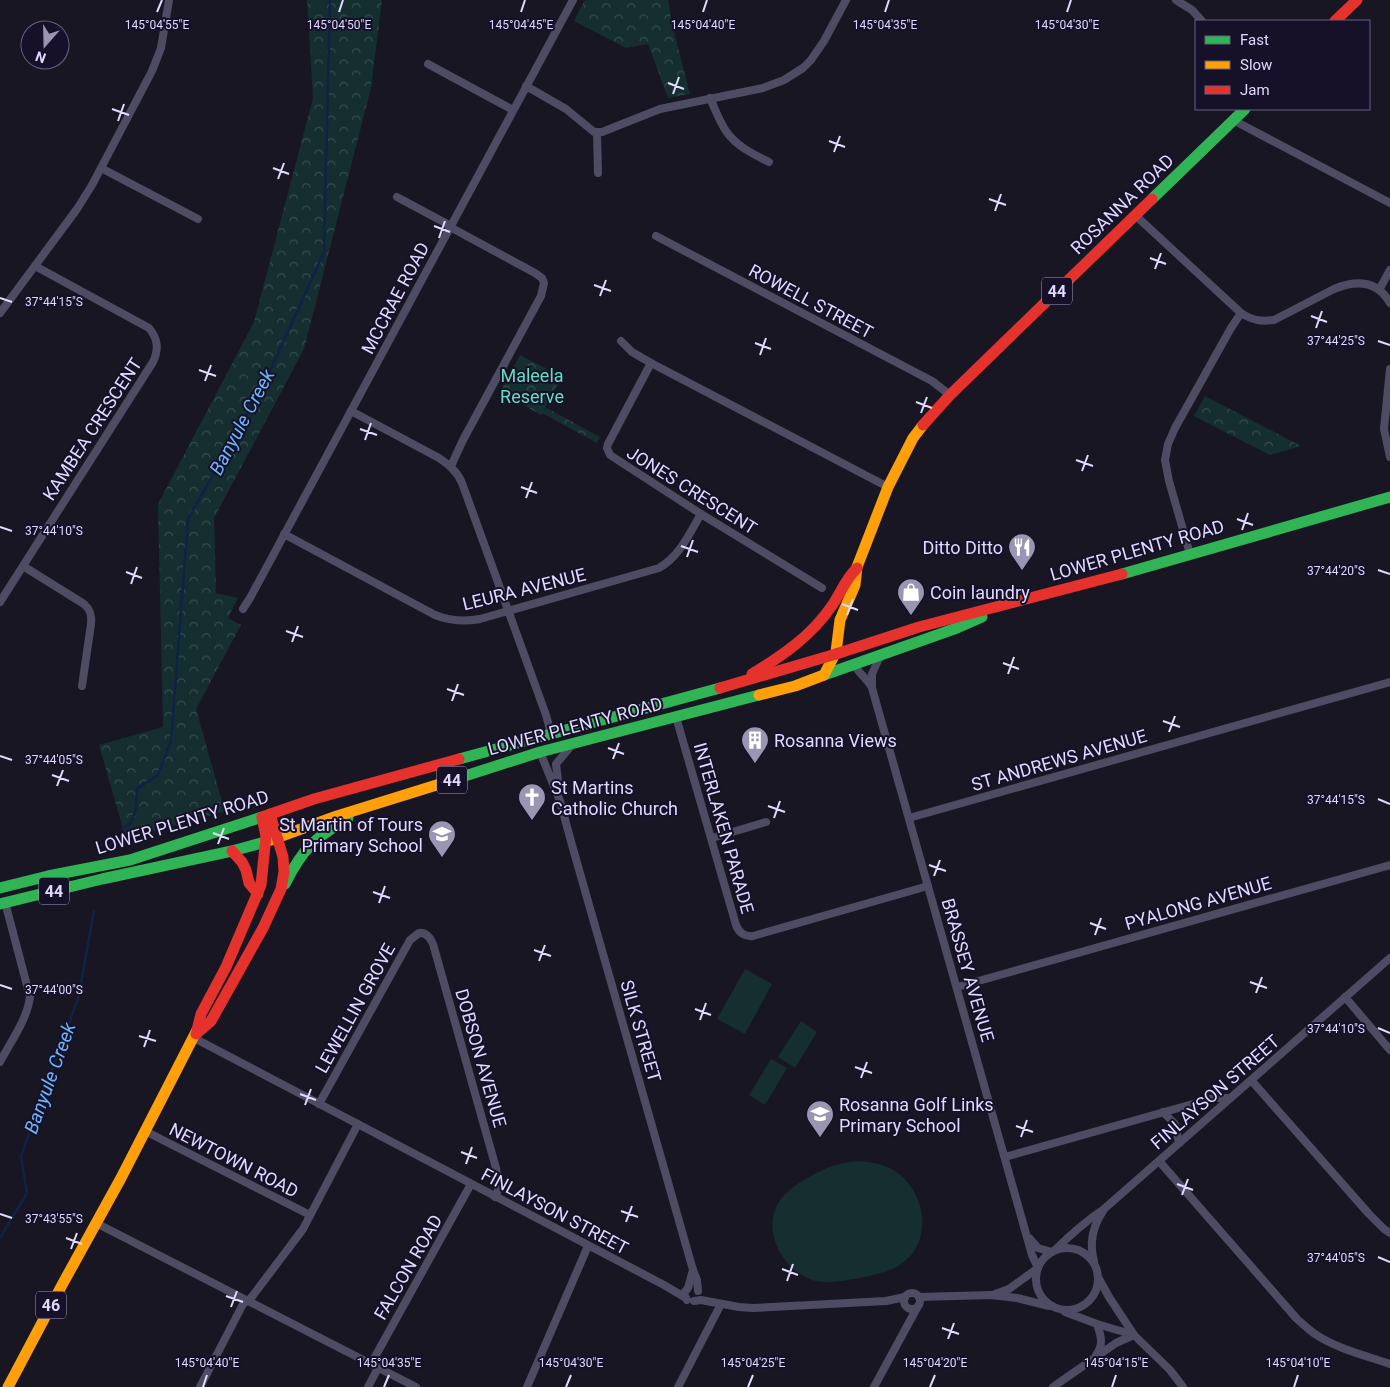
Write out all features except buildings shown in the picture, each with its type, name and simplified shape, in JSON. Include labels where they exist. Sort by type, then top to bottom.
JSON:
[{"type":"main road","points":[[1336,20],[1357,0]]},
{"type":"main road","name":"ROSANNA ROAD","points":[[823,675],[836,654],[840,620],[855,585],[857,567],[888,487],[914,438],[950,395],[1243,110]]},
{"type":"main road","name":"LOWER PLENTY ROAD","points":[[0,888],[48,876],[130,860],[314,799],[777,672],[813,652],[836,654],[919,627],[1190,554],[1390,496]]},
{"type":"main road","name":"ROSANNA ROAD","points":[[813,652],[810,634],[835,601],[846,580],[857,567]]},
{"type":"main road","name":"LOWER PLENTY ROAD","points":[[3,903],[265,842],[312,825],[540,752],[795,686],[956,628],[1008,604]]},
{"type":"main road","name":"ROSANNA ROAD","points":[[732,685],[783,656],[814,629]]},
{"type":"main road","points":[[813,652],[823,675]]},
{"type":"main road","points":[[777,672],[791,676],[795,686]]},
{"type":"main road","points":[[290,807],[290,820],[296,824],[312,825]]},
{"type":"main road","name":"46","points":[[195,1036],[211,1021],[276,900],[309,846],[364,808]]},
{"type":"main road","name":"46","points":[[266,815],[277,838],[283,857],[283,886],[276,900]]},
{"type":"main road","name":"46","points":[[8,1387],[122,1178],[195,1036],[201,1014],[226,967],[258,894],[264,870],[266,815]]},
{"type":"main road","points":[[232,851],[241,860],[249,883],[258,894]]},
{"type":"street","points":[[0,313],[77,209],[101,168],[146,84],[157,58],[169,0]]},
{"type":"street","name":"MCCRAE ROAD","points":[[243,609],[572,0]]},
{"type":"street","points":[[526,86],[566,108],[597,133],[611,130],[660,109],[764,88],[784,80],[811,60],[818,51],[846,0]]},
{"type":"street","points":[[1176,0],[1192,10],[1201,20]]},
{"type":"street","points":[[428,64],[513,110]]},
{"type":"street","points":[[710,98],[730,137],[743,148],[769,162]]},
{"type":"street","points":[[1233,120],[1390,203]]},
{"type":"street","points":[[597,133],[598,173]]},
{"type":"street","points":[[101,168],[198,219]]},
{"type":"street","points":[[397,197],[535,273],[542,278],[544,283],[541,296],[463,440],[451,466]]},
{"type":"street","points":[[1136,215],[1241,313],[1254,320],[1267,321],[1282,316],[1343,285],[1356,283],[1362,283],[1379,290],[1390,303]]},
{"type":"street","name":"ROWELL STREET","points":[[656,236],[932,381],[950,395]]},
{"type":"street","name":"KAMBEA CRESCENT","points":[[0,602],[153,362],[158,350],[155,337],[149,328],[35,266]]},
{"type":"street","points":[[1379,290],[1390,270]]},
{"type":"street","points":[[1190,554],[1169,481],[1166,452],[1175,428],[1241,313]]},
{"type":"street","points":[[622,341],[632,352],[888,487]]},
{"type":"street","name":"JONES CRESCENT","points":[[651,362],[607,445],[608,452],[614,459],[822,588]]},
{"type":"street","points":[[1390,369],[1384,429],[1390,457]]},
{"type":"street","points":[[351,410],[439,458],[451,466],[457,473],[509,611],[551,733]]},
{"type":"street","name":"LEURA AVENUE","points":[[284,534],[442,618],[472,621],[659,568],[675,557],[701,514]]},
{"type":"street","points":[[23,566],[84,604],[89,610],[92,618],[82,686]]},
{"type":"street","name":"BRASSEY AVENUE","points":[[880,656],[872,674],[872,688],[1033,1259],[1038,1268]]},
{"type":"street","name":"BRASSEY AVENUE","points":[[854,665],[872,688]]},
{"type":"street","name":"ST ANDREWS AVENUE","points":[[908,818],[1390,682]]},
{"type":"street","name":"INTERLAKEN PARADE","points":[[676,717],[737,929],[742,934],[750,936],[928,886]]},
{"type":"street","name":"SILK STREET","points":[[560,801],[556,764],[572,744]]},
{"type":"street","name":"SILK STREET","points":[[540,752],[560,801],[697,1280],[698,1292]]},
{"type":"street","points":[[712,838],[766,822]]},
{"type":"street","name":"PYALONG AVENUE","points":[[957,988],[1390,865]]},
{"type":"street","points":[[0,1062],[22,1023],[29,1007],[30,997],[3,903]]},
{"type":"street","name":"LEWELLIN GROVE","points":[[320,1104],[409,942],[415,935],[422,932]]},
{"type":"street","name":"DOBSON AVENUE","points":[[422,932],[429,937],[433,944],[496,1168],[499,1188],[495,1196]]},
{"type":"street","name":"FINLAYSON STREET","points":[[1054,1251],[1390,958]]},
{"type":"street","points":[[1345,997],[1390,1050]]},
{"type":"street","name":"FINLAYSON STREET","points":[[195,1036],[686,1298]]},
{"type":"street","points":[[1251,1080],[1369,1214],[1390,1233]]},
{"type":"street","points":[[1005,1156],[1214,1098],[1230,1098]]},
{"type":"street","points":[[1163,1112],[1175,1124],[1179,1143]]},
{"type":"street","points":[[200,1387],[243,1304],[251,1298],[294,1242],[358,1124]]},
{"type":"street","name":"NEWTOWN ROAD","points":[[145,1131],[310,1215]]},
{"type":"street","points":[[1159,1161],[1306,1327],[1332,1343],[1390,1364]]},
{"type":"street","name":"FALCON ROAD","points":[[368,1387],[392,1323],[437,1247],[471,1184]]},
{"type":"street","name":"FINLAYSON STREET","points":[[1097,1273],[1092,1254],[1092,1243],[1096,1224],[1104,1209]]},
{"type":"street","points":[[96,1223],[416,1387]]},
{"type":"street","name":"BRASSEY AVENUE","points":[[1026,1232],[1030,1240],[1038,1248],[1054,1251]]},
{"type":"street","points":[[527,1387],[588,1246]]},
{"type":"street","points":[[1134,1336],[1097,1324],[1056,1308],[1046,1302],[1038,1291],[1036,1278],[1038,1268],[1044,1258],[1054,1251],[1066,1248],[1083,1253],[1091,1260],[1109,1297],[1134,1336],[1170,1370],[1184,1387]]},
{"type":"street","points":[[991,1295],[1009,1289],[1038,1268]]},
{"type":"street","points":[[693,1270],[684,1293],[690,1301],[701,1300],[739,1307],[760,1308],[886,1301],[906,1303],[913,1309],[919,1303],[936,1298],[991,1295],[1016,1298],[1068,1310],[1077,1309],[1089,1301],[1096,1289],[1097,1273]]},
{"type":"street","name":"FINLAYSON STREET","points":[[664,1285],[673,1288],[687,1288]]},
{"type":"street","points":[[687,1288],[694,1287],[698,1292],[721,1304]]},
{"type":"street","points":[[694,1301],[698,1298],[698,1292]]},
{"type":"street","points":[[906,1326],[906,1303],[911,1293],[915,1294],[919,1303]]},
{"type":"street","points":[[874,1387],[919,1303]]},
{"type":"street","points":[[678,1387],[721,1304]]},
{"type":"street","points":[[1093,1358],[1099,1351],[1102,1342],[1097,1324]]},
{"type":"street","points":[[1052,1387],[1118,1342],[1134,1336]]},
{"type":"green space","points":[[307,0],[382,0],[371,88],[304,349],[214,518],[216,593],[238,598],[228,618],[241,625],[196,709],[223,805],[230,810],[126,839],[99,745],[163,727],[158,504],[254,322],[313,98]]},
{"type":"green space","points":[[585,0],[668,0],[672,24],[690,94],[668,98],[648,44],[626,48],[574,21]]},
{"type":"green space","name":"Maleela Reserve","points":[[520,355],[562,377],[545,407],[600,437],[597,443],[500,392]]},
{"type":"green space","points":[[1205,396],[1301,446],[1270,455],[1194,416]]},
{"type":"green space","points":[[745,969],[772,984],[745,1034],[717,1019]]},
{"type":"green space","points":[[801,1021],[817,1032],[795,1068],[778,1057]]},
{"type":"green space","points":[[771,1059],[787,1068],[765,1105],[749,1095]]},
{"type":"green space","points":[[859,1161],[877,1164],[895,1171],[911,1187],[921,1209],[921,1232],[918,1243],[906,1260],[888,1271],[849,1280],[824,1282],[812,1280],[791,1266],[782,1256],[776,1245],[773,1220],[776,1208],[786,1194],[811,1176],[836,1165]]},
{"type":"waterway","name":"Banyule Creek","points":[[122,829],[131,823],[136,809],[137,789],[158,775],[171,741],[188,519],[265,382],[324,252],[330,0]]},
{"type":"waterway","name":"Banyule Creek","points":[[0,1238],[27,1193],[21,1156],[78,999],[94,911]]},
{"type":"traffic: fast","points":[[1152,199],[1244,110]]},
{"type":"traffic: fast","points":[[1122,574],[1390,497]]},
{"type":"traffic: fast","points":[[824,675],[957,628],[982,617]]},
{"type":"traffic: fast","points":[[459,759],[720,688]]},
{"type":"traffic: fast","points":[[443,783],[540,752],[759,695]]},
{"type":"traffic: fast","points":[[0,888],[48,876],[130,860],[262,817]]},
{"type":"traffic: fast","points":[[285,884],[310,845],[348,818]]},
{"type":"traffic: fast","points":[[0,904],[265,842]]},
{"type":"traffic: slow","points":[[759,695],[795,686],[824,675],[836,652],[840,620],[855,585],[857,567],[888,487],[913,438],[923,425]]},
{"type":"traffic: slow","points":[[265,842],[337,816],[443,783]]},
{"type":"traffic: slow","points":[[8,1387],[121,1178],[197,1030]]},
{"type":"traffic: jam","points":[[1336,20],[1357,0]]},
{"type":"traffic: jam","points":[[923,425],[950,395],[1152,199]]},
{"type":"traffic: jam","points":[[752,674],[785,653],[814,627],[831,607],[857,568]]},
{"type":"traffic: jam","points":[[836,654],[919,627],[1122,574]]},
{"type":"traffic: jam","points":[[720,688],[836,654]]},
{"type":"traffic: jam","points":[[197,1030],[201,1014],[226,967],[261,885],[266,836],[262,817],[314,799],[459,759]]},
{"type":"traffic: jam","points":[[196,1034],[211,1021],[263,928],[281,889],[284,872],[283,857],[270,814]]},
{"type":"traffic: jam","points":[[232,851],[242,862],[249,883],[258,894]]},
{"type":"place","name":"Ditto Ditto","points":[[1022,571]]},
{"type":"place","name":"Coin laundry","points":[[911,616]]},
{"type":"place","name":"Rosanna Views","points":[[755,764]]},
{"type":"place","name":"St Martins Catholic Church","points":[[532,821]]},
{"type":"place","name":"St Martin of Tours Primary School","points":[[442,858]]},
{"type":"place","name":"Rosanna Golf Links Primary School","points":[[820,1138]]}]
